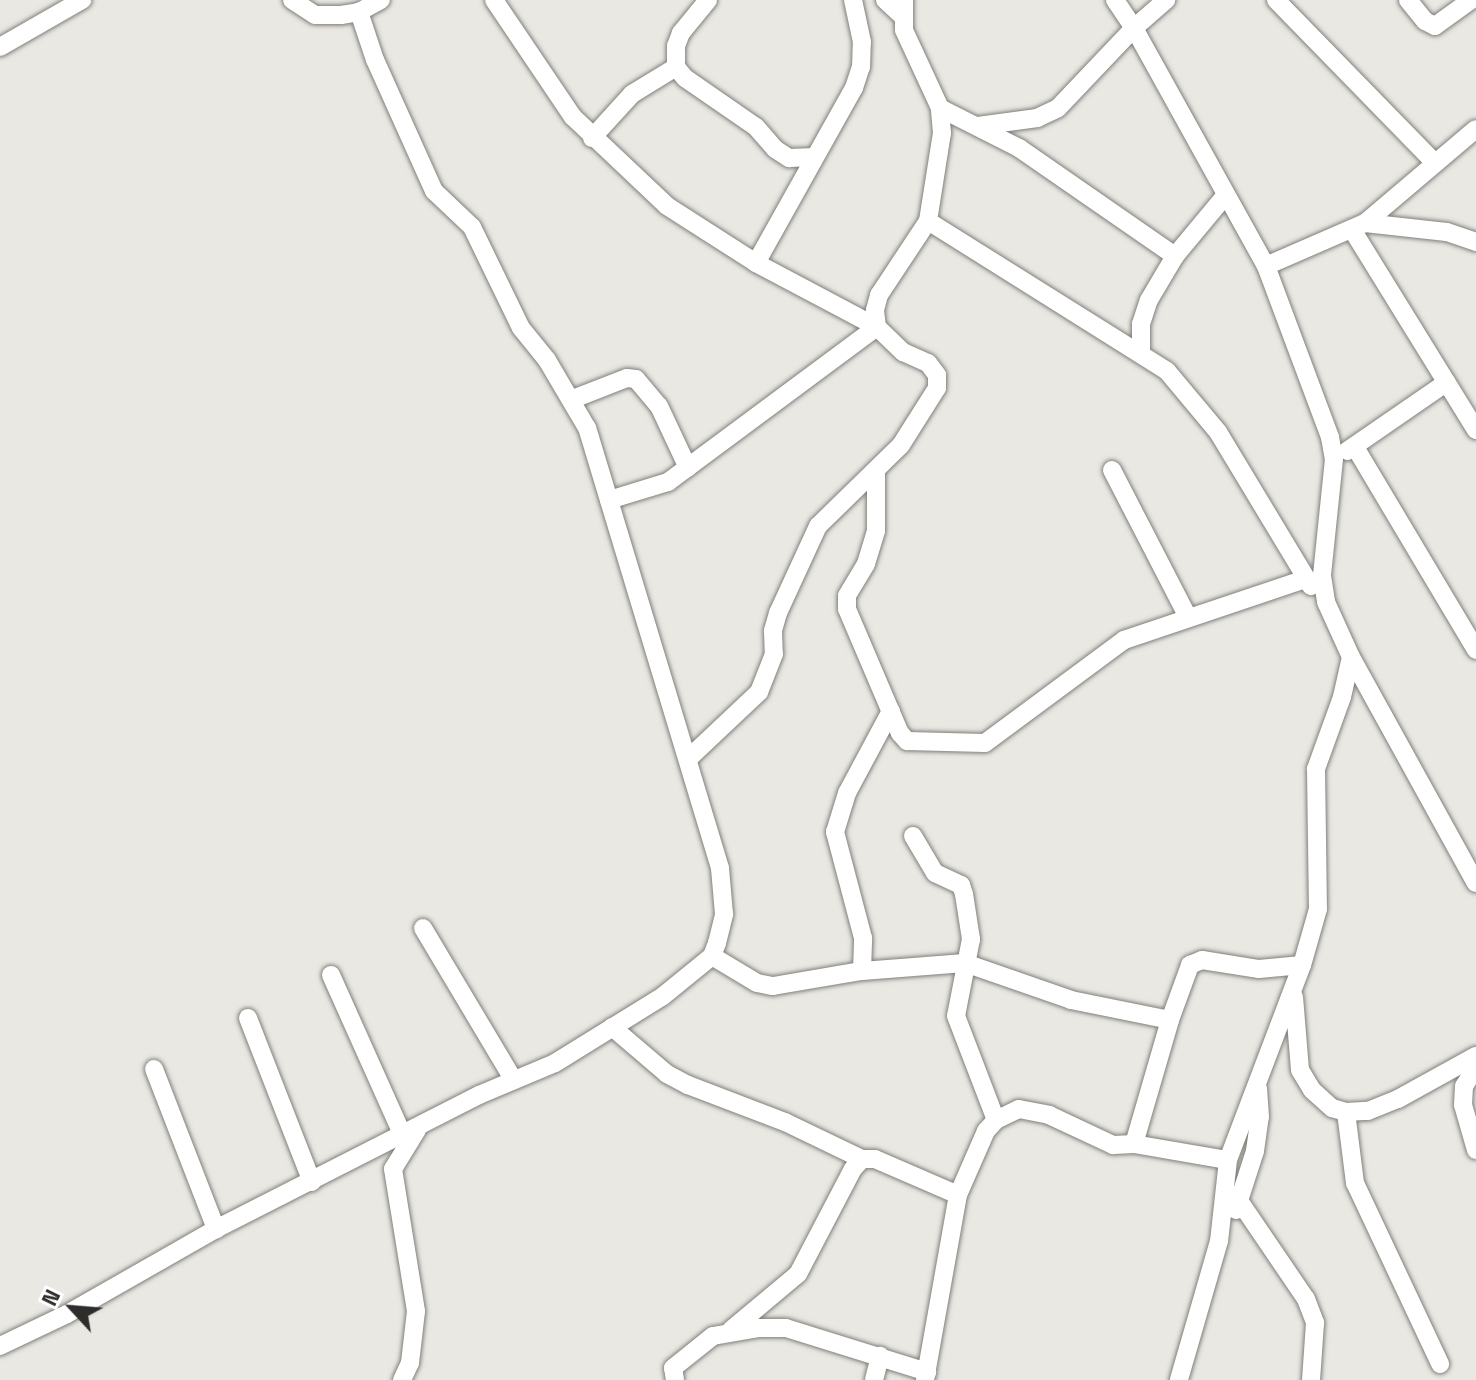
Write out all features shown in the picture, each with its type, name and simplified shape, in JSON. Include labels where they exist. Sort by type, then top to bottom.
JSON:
[{"type":"street","points":[[292,0],[315,15],[359,12],[381,0]]},
{"type":"street","points":[[494,0],[573,117],[667,206],[756,263],[877,327],[903,352],[928,363],[937,375],[937,388],[901,445],[876,472],[830,510],[818,526],[778,613],[773,631],[774,654],[759,692],[688,759]]},
{"type":"street","points":[[708,0],[681,33],[676,46],[676,67],[685,78],[756,127],[775,149],[789,158],[815,157]]},
{"type":"street","points":[[756,263],[854,88],[861,67],[862,42],[853,0]]},
{"type":"street","points":[[877,327],[875,310],[879,295],[928,221],[942,133],[940,108],[904,30],[902,8],[885,0]]},
{"type":"street","points":[[1115,0],[1134,28],[1266,266],[1330,437],[1334,459],[1322,576],[1326,602],[1351,657],[1476,883]]},
{"type":"street","points":[[978,126],[1037,118],[1058,108],[1134,28],[1166,0]]},
{"type":"street","points":[[1276,0],[1435,163]]},
{"type":"street","points":[[1408,0],[1425,21],[1435,26],[1471,0]]},
{"type":"street","points":[[0,47],[74,2]]},
{"type":"street","points":[[0,1346],[67,1314],[216,1229],[513,1079],[555,1063],[663,996],[712,956],[724,914],[720,868],[646,633],[587,428],[573,399],[521,328],[472,227],[434,191],[375,60],[359,12]]},
{"type":"street","points":[[592,138],[632,94],[676,67]]},
{"type":"street","points":[[940,108],[1019,148],[1175,256]]},
{"type":"street","points":[[1266,266],[1359,227],[1476,129]]},
{"type":"street","points":[[1141,352],[1141,324],[1149,300],[1175,256],[1225,196]]},
{"type":"street","points":[[928,221],[1167,371],[1218,432],[1305,579],[1326,602]]},
{"type":"street","points":[[1359,227],[1447,232],[1476,242]]},
{"type":"street","points":[[1359,227],[1476,430]]},
{"type":"street","points":[[609,500],[668,482],[877,327]]},
{"type":"street","points":[[573,399],[627,378],[636,379],[659,406],[688,468]]},
{"type":"street","points":[[1334,459],[1447,382]]},
{"type":"street","points":[[1355,447],[1476,650]]},
{"type":"street","points":[[1112,470],[1188,617]]},
{"type":"street","points":[[876,472],[876,531],[866,564],[847,596],[847,609],[902,739],[907,741],[985,743],[1124,640],[1305,579]]},
{"type":"street","points":[[1179,1380],[1219,1241],[1228,1160],[1302,965],[1318,909],[1316,769],[1342,697],[1351,657]]},
{"type":"street","points":[[862,971],[863,938],[835,832],[847,793],[891,711]]},
{"type":"street","points":[[913,836],[935,873],[961,885],[971,929],[956,1016],[996,1120]]},
{"type":"street","points":[[423,928],[513,1079]]},
{"type":"street","points":[[712,956],[757,983],[773,986],[862,971],[965,963],[1071,1000],[1170,1020]]},
{"type":"street","points":[[1134,1144],[1170,1020],[1190,965],[1202,960],[1259,969],[1302,965]]},
{"type":"street","points":[[331,975],[411,1132]]},
{"type":"street","points":[[1294,986],[1295,1035],[1300,1070],[1320,1100],[1346,1112],[1368,1111],[1398,1099],[1476,1056]]},
{"type":"street","points":[[248,1018],[312,1182]]},
{"type":"street","points":[[612,1027],[667,1074],[785,1122],[862,1159],[875,1159],[958,1195]]},
{"type":"street","points":[[1476,1067],[1464,1086],[1463,1105],[1467,1129],[1476,1150]]},
{"type":"street","points":[[154,1069],[216,1229]]},
{"type":"street","points":[[1219,1241],[1240,1202],[1255,1151],[1260,1117],[1257,1079]]},
{"type":"street","points":[[675,1380],[673,1368],[713,1336],[731,1330],[786,1328],[880,1356],[926,1376],[958,1195],[986,1131],[996,1120],[1019,1109],[1049,1115],[1113,1145],[1134,1144],[1228,1160]]},
{"type":"street","points":[[1346,1112],[1355,1183],[1440,1364]]},
{"type":"street","points":[[405,1380],[412,1352],[416,1311],[393,1169],[411,1132]]},
{"type":"street","points":[[731,1330],[798,1274],[853,1169],[862,1159]]},
{"type":"street","points":[[1240,1202],[1306,1299],[1315,1323],[1311,1380]]},
{"type":"street","points":[[874,1380],[880,1356]]}]
